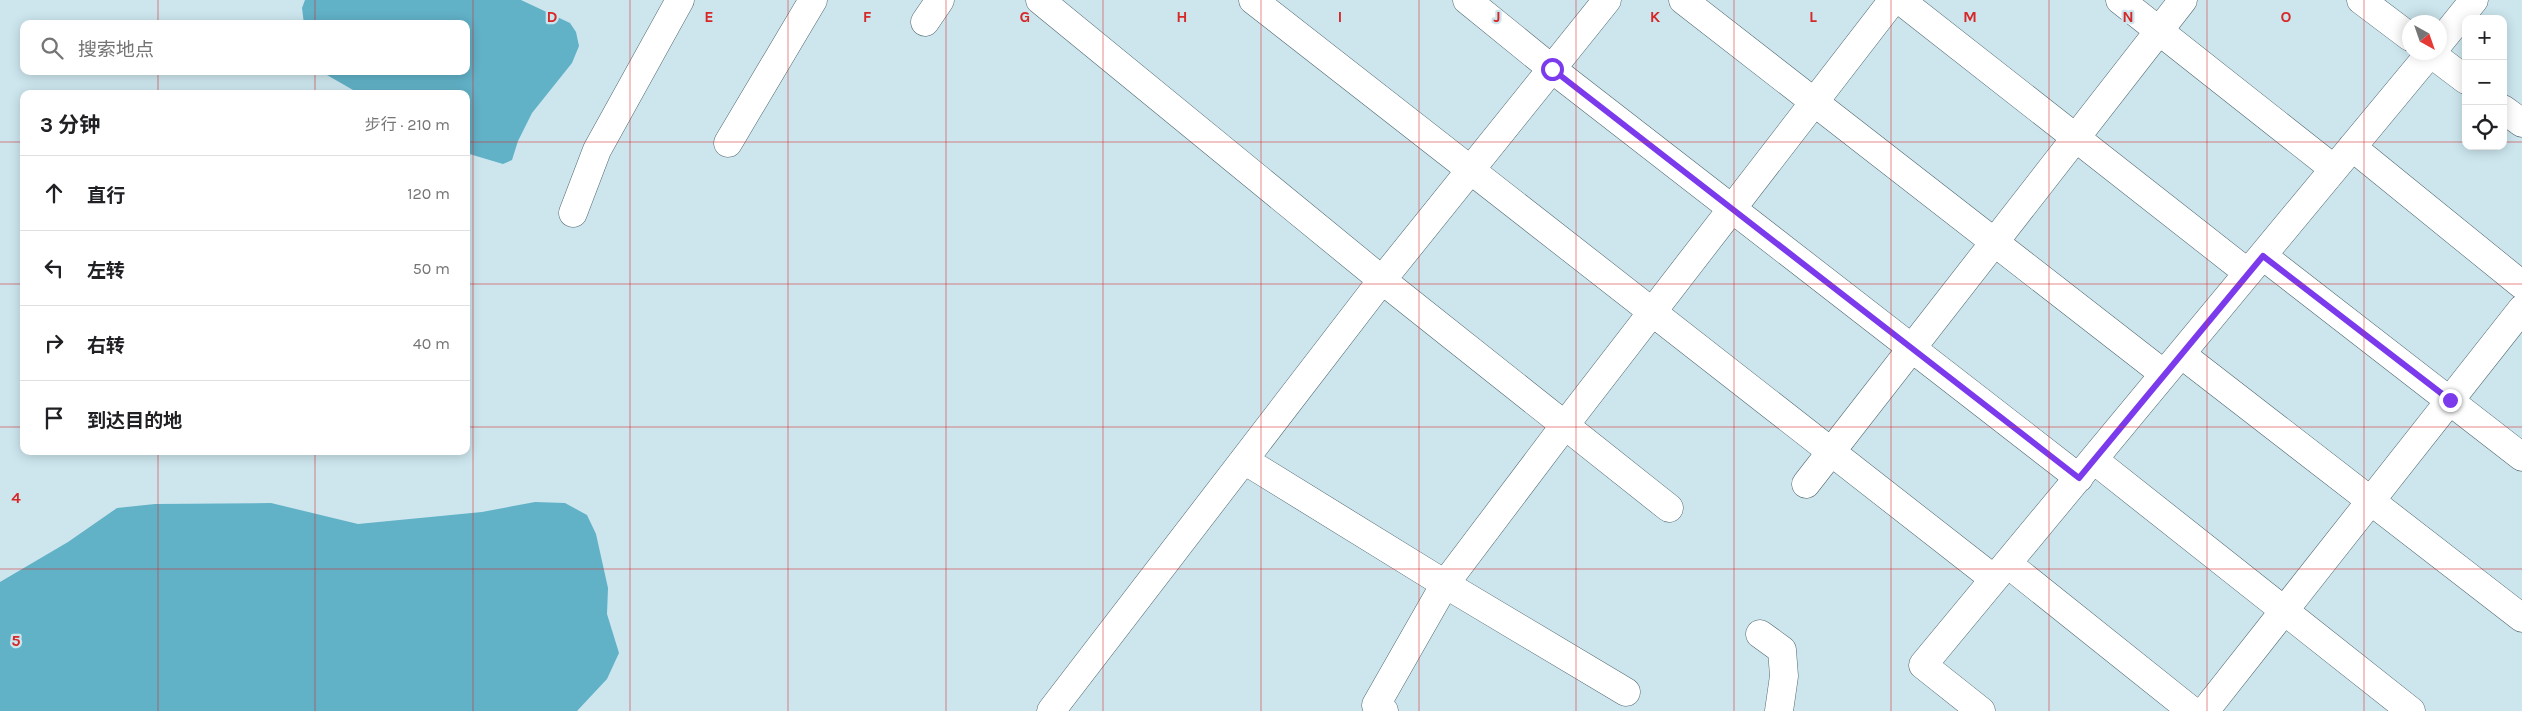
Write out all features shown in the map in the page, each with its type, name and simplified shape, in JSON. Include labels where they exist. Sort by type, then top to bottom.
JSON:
[{"type":"street","points":[[573,213],[597,150],[680,0]]},
{"type":"street","points":[[728,143],[813,0]]},
{"type":"street","points":[[1040,0],[1382,280],[1669,508]]},
{"type":"street","points":[[1253,0],[1832,452],[2192,711]]},
{"type":"street","points":[[1468,0],[1552,69],[1912,349],[2087,469],[2284,612],[2411,711]]},
{"type":"street","points":[[1052,711],[1382,280],[1607,0]]},
{"type":"street","points":[[1683,0],[1995,242],[2369,502],[2522,618]]},
{"type":"street","points":[[1384,711],[1376,706],[1445,584],[1565,425],[1893,0]]},
{"type":"street","points":[[1900,0],[2075,139],[2450,400],[2522,457]]},
{"type":"street","points":[[2120,0],[2334,169]]},
{"type":"street","points":[[1806,484],[2183,0]]},
{"type":"street","points":[[2360,0],[2402,31]]},
{"type":"street","points":[[2447,33],[2474,0]]},
{"type":"street","points":[[1981,711],[1923,665],[2424,60]]},
{"type":"street","points":[[2439,60],[2462,77]]},
{"type":"street","points":[[2507,112],[2522,123]]},
{"type":"street","points":[[2352,147],[2522,285]]},
{"type":"street","points":[[2205,711],[2522,309]]},
{"type":"street","points":[[1244,460],[1445,584],[1626,692]]},
{"type":"street","points":[[1760,634],[1782,650],[1784,676],[1779,711]]},
{"type":"water","points":[[305,0],[521,0],[570,23],[576,32],[579,46],[572,63],[532,113],[518,141],[512,160],[503,164],[470,154],[470,90],[353,90],[327,75],[470,75],[470,20],[304,20],[302,8]]},
{"type":"water","points":[[535,502],[565,503],[587,515],[596,534],[608,588],[607,614],[619,653],[607,679],[577,711],[0,711],[0,582],[68,542],[117,508],[155,504],[271,503],[358,524],[482,512]]},
{"type":"route","points":[[1552,69],[2079,478],[2263,256],[2450,400]]}]
